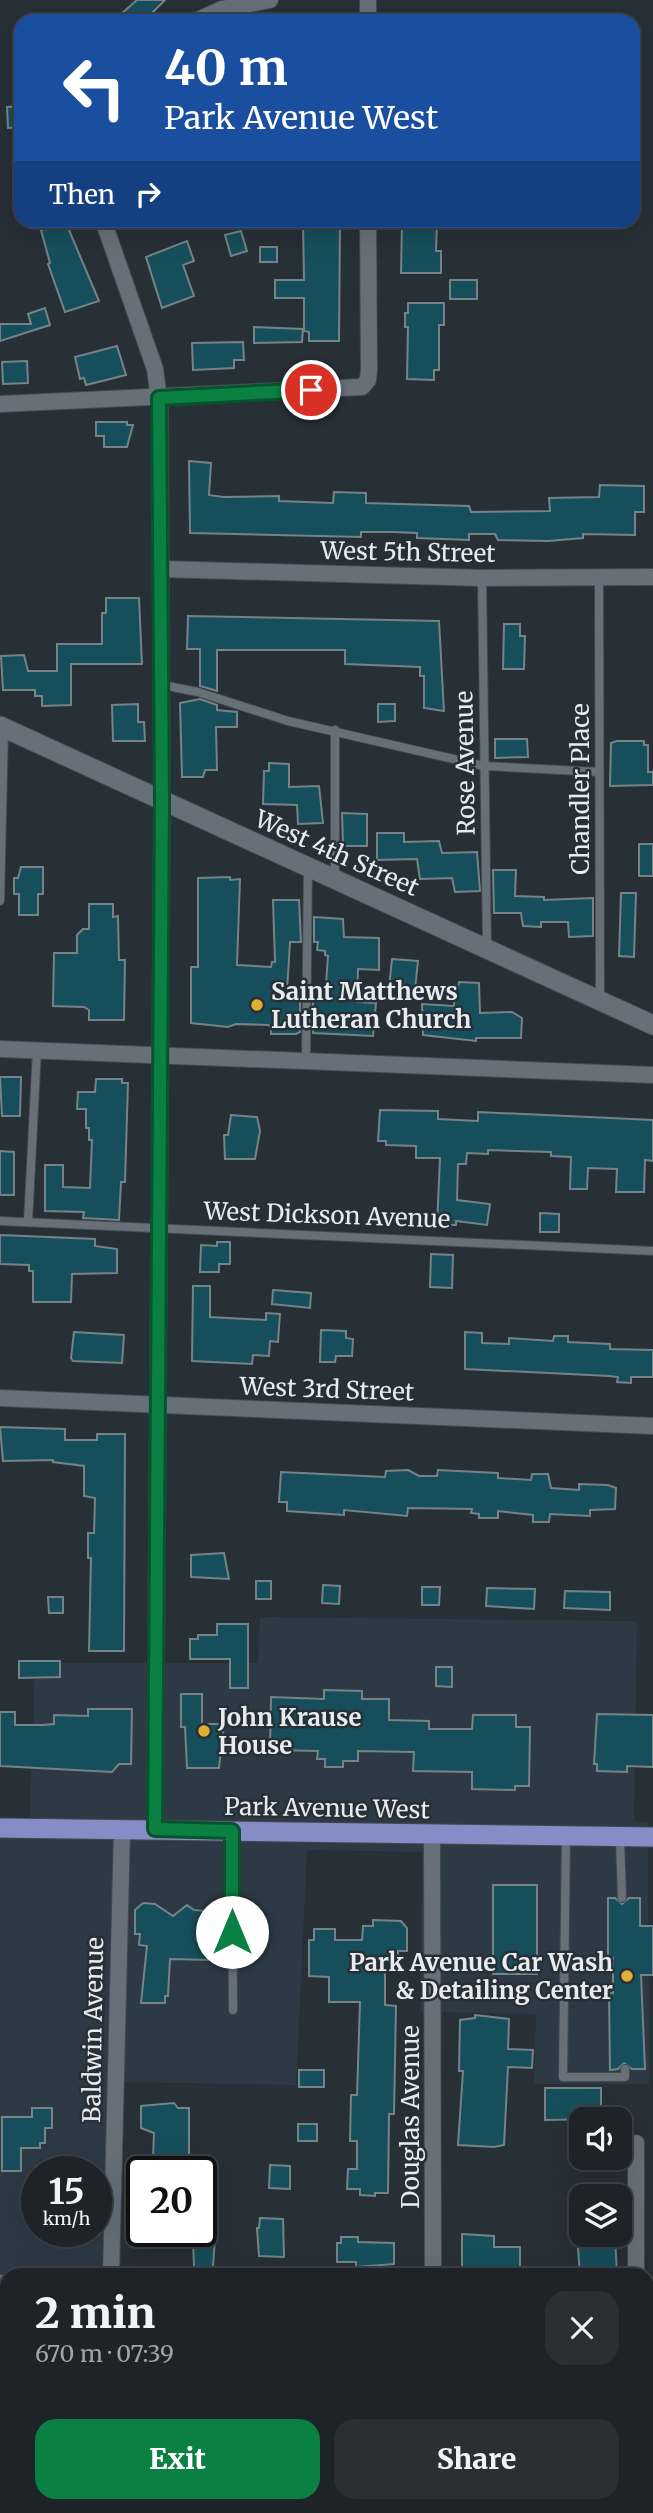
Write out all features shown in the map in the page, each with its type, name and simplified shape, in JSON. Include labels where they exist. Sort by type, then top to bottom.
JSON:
[{"type":"main road","name":"West 4th Street","points":[[2,727],[653,1025]]},
{"type":"main road","name":"Park Avenue West","points":[[0,1828],[653,1837]]},
{"type":"street","points":[[212,14],[222,9],[270,0]]},
{"type":"street","points":[[106,228],[152,360],[159,398],[162,801],[155,1829]]},
{"type":"street","points":[[0,404],[362,387],[368,380],[369,370],[368,228]]},
{"type":"street","name":"West 5th Street","points":[[162,569],[482,578],[653,577]]},
{"type":"street","points":[[0,1049],[653,1075]]},
{"type":"street","name":"West 3rd Street","points":[[0,1398],[653,1426]]},
{"type":"street","name":"Baldwin Avenue","points":[[111,2268],[121,1829]]},
{"type":"street","name":"Douglas Avenue","points":[[432,1834],[433,2268]]},
{"type":"street","points":[[636,2143],[636,2268]]},
{"type":"lane","name":"Rose Avenue","points":[[482,578],[487,948]]},
{"type":"lane","name":"Chandler Place","points":[[599,578],[600,1001]]},
{"type":"lane","points":[[162,685],[198,692],[288,721],[484,766],[599,772]]},
{"type":"lane","points":[[0,901],[2,727]]},
{"type":"lane","points":[[335,730],[335,880]]},
{"type":"lane","points":[[306,1060],[308,867]]},
{"type":"lane","points":[[29,1222],[37,1050]]},
{"type":"lane","name":"West Dickson Avenue","points":[[0,1221],[653,1251]]},
{"type":"lane","points":[[232,1831],[233,2010]]},
{"type":"lane","points":[[620,1836],[622,1898]]},
{"type":"lane","points":[[566,1837],[563,2077],[625,2077],[625,2069]]},
{"type":"shaded area","points":[[260,1617],[637,1621],[634,1821],[648,1822],[649,2084],[534,2084],[536,2014],[420,2012],[422,1852],[307,1850],[296,2085],[108,2082],[106,2156],[21,2156],[21,2247],[103,2247],[102,2268],[0,2268],[0,1834],[29,1834],[35,1663],[258,1663]]},
{"type":"building","points":[[137,0],[165,0],[151,14],[121,14]]},
{"type":"building","points":[[14,106],[14,128],[8,128],[7,107]]},
{"type":"building","points":[[68,228],[99,301],[65,312],[48,264],[50,263],[41,230]]},
{"type":"building","points":[[303,228],[340,228],[339,341],[309,341],[309,332],[304,331],[304,298],[275,298],[275,280],[304,280]]},
{"type":"building","points":[[402,228],[437,228],[436,251],[441,251],[441,273],[401,273]]},
{"type":"building","points":[[241,231],[247,251],[231,256],[225,235]]},
{"type":"building","points":[[187,241],[194,261],[183,265],[194,296],[162,308],[146,257]]},
{"type":"building","points":[[260,247],[277,247],[277,262],[260,262]]},
{"type":"building","points":[[450,280],[477,280],[477,299],[450,299]]},
{"type":"building","points":[[408,303],[444,303],[444,325],[439,325],[439,370],[434,370],[434,380],[407,379],[408,327],[405,327],[405,313],[408,313]]},
{"type":"building","points":[[45,308],[50,325],[0,341],[0,324],[31,324],[28,314]]},
{"type":"building","points":[[254,327],[303,329],[302,342],[254,343]]},
{"type":"building","points":[[243,342],[244,360],[234,360],[234,368],[193,370],[192,343]]},
{"type":"building","points":[[117,346],[126,375],[86,385],[84,378],[80,379],[75,357]]},
{"type":"building","points":[[27,361],[28,383],[3,384],[2,362]]},
{"type":"building","points":[[96,422],[127,422],[127,425],[133,425],[127,447],[104,447],[104,436],[96,436]]},
{"type":"building","points":[[189,461],[211,463],[209,495],[223,497],[279,496],[279,501],[333,503],[334,492],[366,493],[366,503],[469,506],[471,512],[550,511],[549,498],[599,497],[600,485],[644,486],[644,512],[635,512],[635,535],[583,534],[583,538],[548,541],[498,540],[495,534],[469,534],[469,540],[417,538],[417,533],[393,532],[361,532],[361,537],[190,533]]},
{"type":"building","points":[[106,598],[139,598],[142,664],[71,664],[71,705],[42,706],[42,696],[35,696],[35,690],[3,690],[1,656],[24,655],[28,671],[57,671],[57,644],[102,644],[102,613],[106,613]]},
{"type":"building","points":[[188,616],[439,621],[444,711],[424,708],[424,676],[420,676],[420,667],[345,664],[345,650],[217,650],[217,691],[200,686],[200,649],[187,649]]},
{"type":"building","points":[[504,624],[520,624],[520,636],[525,636],[524,669],[503,669]]},
{"type":"building","points":[[200,699],[217,705],[217,710],[237,712],[237,727],[216,727],[217,770],[205,770],[203,777],[182,777],[180,703]]},
{"type":"building","points":[[138,704],[138,722],[144,722],[145,741],[113,741],[112,705]]},
{"type":"building","points":[[378,704],[395,704],[395,721],[378,722]]},
{"type":"building","points":[[495,739],[527,739],[528,757],[495,758]]},
{"type":"building","points":[[644,741],[644,745],[648,745],[648,772],[653,772],[653,785],[610,786],[611,743]]},
{"type":"building","points":[[269,763],[289,764],[289,787],[319,786],[323,823],[298,824],[297,805],[263,804],[264,771],[269,771]]},
{"type":"building","points":[[342,813],[367,814],[367,846],[343,846]]},
{"type":"building","points":[[377,833],[404,833],[404,842],[439,841],[442,853],[477,852],[480,891],[455,892],[452,878],[420,879],[417,859],[377,860]]},
{"type":"building","points":[[639,844],[653,844],[653,876],[639,876]]},
{"type":"building","points":[[21,867],[43,867],[43,894],[38,894],[38,915],[19,915],[19,894],[14,894],[14,878],[18,878]]},
{"type":"building","points":[[493,870],[516,870],[515,896],[544,897],[544,900],[593,898],[593,936],[569,937],[568,922],[541,922],[541,927],[523,926],[521,913],[494,913]]},
{"type":"building","points":[[230,877],[230,880],[240,879],[237,965],[271,967],[272,962],[275,962],[273,900],[299,900],[301,942],[290,942],[287,992],[297,992],[297,997],[300,998],[300,1032],[296,1034],[271,1034],[271,1027],[268,1025],[236,1024],[228,1027],[191,1023],[191,967],[198,967],[198,878]]},
{"type":"building","points":[[621,893],[636,893],[634,957],[619,956]]},
{"type":"building","points":[[89,904],[113,904],[113,917],[118,916],[119,960],[125,960],[124,1020],[89,1020],[89,1010],[84,1007],[53,1006],[54,953],[77,953],[77,935],[83,929],[89,929]]},
{"type":"building","points":[[314,917],[343,919],[344,937],[379,938],[379,970],[358,969],[357,1002],[376,1003],[373,1036],[313,1033],[313,998],[325,998],[328,956],[325,951],[317,950],[318,942],[314,942]]},
{"type":"building","points":[[392,959],[418,961],[415,990],[389,988]]},
{"type":"building","points":[[459,982],[479,983],[480,1013],[512,1012],[522,1018],[521,1038],[476,1038],[476,1041],[423,1035],[422,1004],[454,1006],[455,988],[458,988]]},
{"type":"building","points":[[0,1077],[21,1077],[20,1116],[2,1116]]},
{"type":"building","points":[[96,1079],[122,1079],[122,1083],[128,1083],[125,1182],[121,1182],[119,1220],[83,1218],[84,1212],[45,1211],[45,1165],[63,1165],[63,1187],[90,1188],[92,1140],[89,1140],[89,1128],[86,1128],[86,1109],[77,1109],[78,1092],[95,1092]]},
{"type":"building","points":[[380,1110],[438,1111],[438,1119],[478,1121],[478,1112],[653,1120],[653,1161],[645,1160],[644,1192],[616,1192],[617,1169],[588,1168],[587,1189],[570,1189],[571,1157],[551,1156],[551,1152],[488,1150],[488,1154],[467,1153],[466,1164],[458,1164],[457,1200],[490,1204],[487,1225],[456,1221],[456,1225],[437,1225],[440,1158],[416,1158],[416,1146],[386,1145],[386,1141],[378,1141]]},
{"type":"building","points":[[231,1115],[257,1117],[260,1131],[255,1159],[225,1159],[224,1135],[228,1135]]},
{"type":"building","points":[[0,1151],[14,1152],[14,1195],[0,1195]]},
{"type":"building","points":[[540,1213],[559,1214],[559,1232],[540,1232]]},
{"type":"building","points":[[0,1235],[95,1239],[95,1246],[117,1249],[117,1273],[72,1274],[71,1302],[33,1302],[33,1271],[29,1271],[29,1265],[0,1264]]},
{"type":"building","points":[[217,1242],[230,1242],[230,1264],[219,1264],[219,1272],[200,1272],[201,1245],[217,1246]]},
{"type":"building","points":[[431,1254],[453,1255],[452,1288],[430,1287]]},
{"type":"building","points":[[193,1286],[210,1286],[210,1317],[266,1320],[266,1313],[280,1314],[278,1342],[270,1341],[269,1356],[253,1355],[252,1364],[192,1361]]},
{"type":"building","points":[[273,1290],[311,1293],[310,1308],[272,1304]]},
{"type":"building","points":[[321,1330],[346,1331],[346,1338],[353,1339],[352,1356],[336,1356],[335,1362],[320,1362]]},
{"type":"building","points":[[74,1332],[124,1335],[122,1363],[73,1361],[71,1358]]},
{"type":"building","points":[[465,1332],[482,1333],[482,1343],[509,1344],[509,1338],[553,1341],[554,1336],[568,1336],[568,1342],[610,1344],[610,1349],[653,1350],[653,1377],[631,1377],[631,1383],[617,1382],[618,1377],[609,1376],[465,1369]]},
{"type":"building","points":[[0,1427],[65,1429],[65,1440],[97,1440],[97,1434],[125,1434],[124,1651],[89,1651],[91,1558],[88,1558],[88,1533],[94,1533],[95,1498],[84,1496],[84,1466],[53,1460],[3,1461]]},
{"type":"building","points":[[408,1470],[419,1476],[437,1476],[438,1470],[498,1473],[498,1478],[531,1480],[532,1474],[548,1474],[551,1488],[579,1490],[579,1484],[608,1485],[616,1488],[615,1509],[590,1510],[590,1516],[550,1514],[549,1522],[533,1522],[533,1515],[498,1511],[498,1518],[479,1518],[479,1514],[471,1513],[472,1509],[408,1508],[407,1516],[344,1510],[344,1515],[287,1511],[287,1502],[279,1502],[281,1472],[385,1477],[386,1471]]},
{"type":"building","points":[[224,1553],[229,1579],[191,1577],[191,1555]]},
{"type":"building","points":[[256,1581],[271,1581],[271,1599],[256,1599]]},
{"type":"building","points":[[323,1585],[340,1586],[339,1604],[322,1603]]},
{"type":"building","points":[[422,1587],[440,1587],[439,1605],[422,1605]]},
{"type":"building","points":[[487,1588],[535,1589],[534,1609],[486,1606]]},
{"type":"building","points":[[565,1591],[610,1592],[610,1610],[564,1608]]},
{"type":"building","points":[[48,1597],[63,1597],[63,1613],[49,1613]]},
{"type":"building","points":[[217,1624],[248,1624],[248,1688],[230,1688],[230,1659],[190,1659],[190,1639],[198,1639],[198,1635],[217,1635]]},
{"type":"building","points":[[19,1661],[60,1661],[60,1677],[19,1678]]},
{"type":"building","points":[[436,1667],[452,1667],[452,1687],[436,1686]]},
{"type":"building","points":[[324,1690],[362,1691],[362,1699],[389,1699],[389,1720],[429,1721],[429,1729],[472,1729],[473,1715],[516,1715],[516,1727],[530,1727],[529,1786],[515,1786],[515,1790],[472,1789],[472,1772],[413,1771],[414,1752],[358,1751],[358,1761],[343,1761],[343,1767],[325,1767],[325,1759],[317,1759],[318,1751],[270,1750],[271,1697],[324,1699]]},
{"type":"building","name":"John Krause House","points":[[181,1694],[202,1694],[202,1724],[224,1724],[219,1768],[187,1768],[185,1727],[181,1727]]},
{"type":"building","points":[[88,1709],[132,1709],[131,1764],[119,1764],[112,1772],[0,1766],[0,1712],[15,1712],[15,1725],[43,1725],[54,1724],[54,1715],[88,1716]]},
{"type":"building","points":[[597,1714],[653,1715],[653,1767],[627,1766],[627,1772],[597,1771],[597,1764],[594,1764]]},
{"type":"building","points":[[493,1885],[537,1885],[537,1974],[493,1974]]},
{"type":"building","name":"Park Avenue Car Wash & Detailing Center","points":[[608,1898],[615,1898],[622,1904],[629,1898],[640,1898],[640,1926],[653,1926],[653,1975],[641,1975],[645,2069],[632,2069],[624,2063],[618,2069],[610,2070],[609,1993],[613,1993],[613,1958],[608,1958]]},
{"type":"building","points":[[143,1903],[155,1904],[173,1916],[187,1905],[194,1910],[220,1912],[220,1931],[213,1931],[211,1960],[170,1959],[168,1996],[165,1996],[165,2003],[141,2003],[147,1946],[139,1945],[140,1934],[135,1934],[135,1910]]},
{"type":"building","points":[[373,1920],[401,1921],[407,1928],[407,1951],[398,1951],[398,1957],[385,1957],[385,2005],[396,2006],[394,2114],[389,2114],[388,2193],[375,2193],[375,2196],[360,2195],[360,2189],[347,2189],[348,2169],[357,2169],[357,2141],[350,2141],[351,2095],[357,2095],[360,2002],[329,2002],[329,1977],[309,1976],[309,1940],[314,1940],[314,1929],[335,1929],[335,1940],[362,1940],[363,1926],[373,1926]]},
{"type":"building","points":[[475,2015],[509,2019],[508,2049],[533,2050],[532,2068],[508,2067],[504,2145],[494,2147],[458,2145],[463,2071],[459,2071],[460,2020],[475,2018]]},
{"type":"building","points":[[299,2070],[324,2070],[324,2087],[299,2087]]},
{"type":"building","points":[[545,2088],[601,2088],[601,2107],[569,2107],[569,2120],[545,2120]]},
{"type":"building","points":[[174,2103],[178,2108],[189,2108],[189,2156],[153,2156],[154,2133],[141,2128],[141,2106]]},
{"type":"building","points":[[32,2108],[52,2108],[52,2128],[45,2128],[45,2143],[40,2143],[40,2148],[21,2148],[21,2171],[2,2171],[2,2117],[32,2117]]},
{"type":"building","points":[[298,2124],[317,2124],[317,2141],[298,2141]]},
{"type":"building","points":[[270,2165],[290,2166],[290,2189],[269,2188]]},
{"type":"building","points":[[260,2218],[283,2219],[284,2257],[259,2256],[257,2228]]},
{"type":"building","points":[[462,2234],[494,2236],[494,2247],[520,2247],[520,2268],[462,2268]]},
{"type":"building","points":[[341,2237],[358,2237],[358,2242],[394,2243],[394,2264],[356,2267],[356,2262],[337,2262],[337,2243],[341,2243]]},
{"type":"building","points":[[193,2247],[214,2247],[213,2267],[194,2267]]},
{"type":"building","points":[[578,2247],[616,2247],[617,2268],[579,2268]]},
{"type":"place","name":"Saint Matthews Lutheran Church","points":[[257,1005]]},
{"type":"place","name":"John Krause House","points":[[204,1731]]},
{"type":"place","name":"Park Avenue Car Wash & Detailing Center","points":[[627,1976]]},
{"type":"route","points":[[232,1932],[232,1831],[155,1829],[162,801],[159,398],[311,390]]}]
